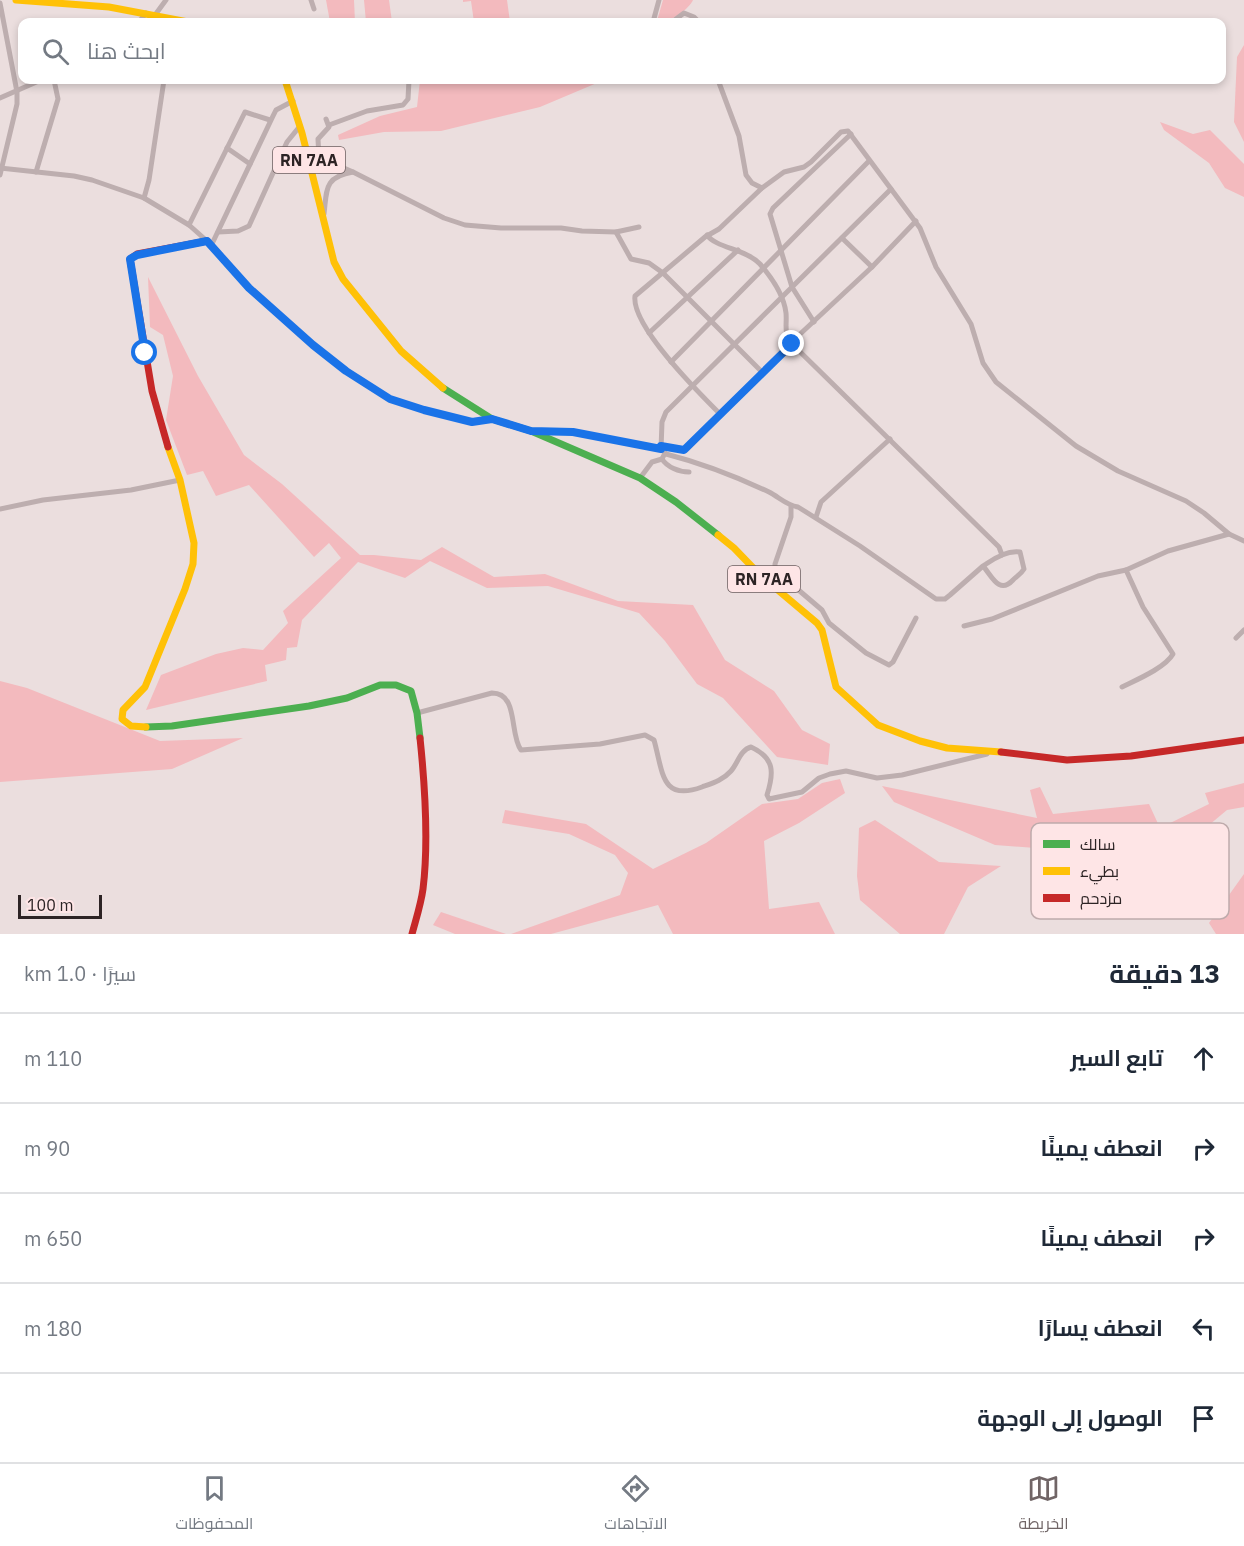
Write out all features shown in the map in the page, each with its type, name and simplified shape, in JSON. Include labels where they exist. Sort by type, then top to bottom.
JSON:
[{"type":"main road","points":[[16,0],[109,7],[163,18]]},
{"type":"main road","name":"RN 7AA","points":[[287,84],[300,126],[334,262],[343,279],[401,351],[447,391],[492,419],[531,431],[640,478],[676,502],[734,548],[760,575],[817,623]]},
{"type":"main road","points":[[209,244],[137,255],[130,259],[152,391],[162,430],[180,480],[194,543],[193,564],[185,589],[145,687],[122,712],[122,718],[132,726],[163,726],[301,707],[344,699],[378,686],[393,684],[404,686],[411,691],[417,713],[423,768],[425,832],[423,890],[412,934]]},
{"type":"main road","points":[[817,623],[822,630],[830,668],[837,687],[878,725],[938,746],[992,753],[1010,752],[1067,760],[1109,758],[1244,740]]},
{"type":"street","points":[[155,15],[166,0]]},
{"type":"street","points":[[311,0],[314,9]]},
{"type":"street","points":[[654,18],[659,0]]},
{"type":"street","points":[[0,3],[17,92],[15,118],[0,175]]},
{"type":"street","points":[[142,18],[146,13]]},
{"type":"street","points":[[677,18],[684,13],[695,18]]},
{"type":"street","points":[[0,98],[33,84]]},
{"type":"street","points":[[36,172],[58,99],[56,84]]},
{"type":"street","points":[[144,198],[148,186],[163,84]]},
{"type":"street","points":[[409,84],[408,99],[403,105],[367,111],[328,122],[329,128],[318,139],[320,160],[325,164],[337,165],[353,172],[444,219],[465,225],[616,232],[639,227]]},
{"type":"street","points":[[720,84],[739,136],[746,175],[752,183],[762,188]]},
{"type":"street","points":[[209,244],[218,232],[270,120],[276,110],[293,100]]},
{"type":"street","points":[[189,225],[245,112],[270,120]]},
{"type":"street","points":[[218,232],[238,231],[249,226],[287,142],[300,126]]},
{"type":"street","points":[[721,415],[692,386],[649,333],[638,312],[634,298],[637,292],[707,235],[718,230],[762,188],[784,172],[804,167],[812,162],[841,132],[848,131],[916,221],[943,280],[972,324],[982,363],[996,382],[1051,428],[1089,455],[1133,478],[1186,501],[1229,534],[1244,541]]},
{"type":"street","points":[[814,322],[792,287],[770,217],[772,210],[851,134]]},
{"type":"street","points":[[227,148],[250,164]]},
{"type":"street","points":[[671,362],[869,161]]},
{"type":"street","points":[[1,168],[69,175],[92,180],[144,198],[189,225],[249,288],[295,330],[365,384],[402,404],[472,422],[492,419]]},
{"type":"street","points":[[323,219],[330,182],[337,175],[353,172]]},
{"type":"street","points":[[689,472],[678,470],[663,462],[663,416],[891,189]]},
{"type":"street","points":[[640,478],[651,462],[662,452],[687,449],[916,221]]},
{"type":"street","points":[[616,232],[631,259],[646,261],[663,273],[763,373]]},
{"type":"street","points":[[707,235],[713,241],[754,258],[783,296],[786,336],[792,344],[999,546],[1002,555]]},
{"type":"street","points":[[842,238],[872,267]]},
{"type":"street","points":[[649,333],[738,250]]},
{"type":"street","points":[[531,431],[573,432],[662,452],[720,471],[769,492],[791,506],[798,507],[816,517],[936,599],[948,597],[983,566],[1002,555],[1017,550],[1020,553],[1024,571],[1005,586],[996,583],[983,566]]},
{"type":"street","points":[[816,517],[821,502],[890,439]]},
{"type":"street","points":[[0,509],[43,500],[120,492],[180,480]]},
{"type":"street","points":[[791,506],[791,517],[775,568],[822,610],[829,623],[866,653],[889,665],[893,662],[916,618]]},
{"type":"street","points":[[964,626],[992,619],[1098,576],[1126,570],[1168,551],[1229,534]]},
{"type":"street","points":[[1122,687],[1154,670],[1172,658],[1173,654],[1140,601],[1126,570]]},
{"type":"street","points":[[817,623],[825,618]]},
{"type":"street","points":[[1236,638],[1244,630]]},
{"type":"street","points":[[417,713],[492,693],[500,693],[509,702],[517,742],[521,750],[600,744],[649,736],[654,740],[666,782],[671,789],[678,792],[690,791],[720,780],[731,771],[744,751],[751,747],[759,751],[772,769],[773,776],[767,795],[769,799],[802,792],[819,778],[830,774],[846,771],[877,778],[902,775],[992,753]]},
{"type":"shaded area","points":[[326,0],[354,0],[355,18],[329,18]]},
{"type":"shaded area","points":[[364,0],[389,0],[391,18],[366,18]]},
{"type":"shaded area","points":[[463,0],[507,0],[509,18],[473,18],[471,1],[463,2]]},
{"type":"shaded area","points":[[663,0],[693,0],[679,15],[672,18],[658,18]]},
{"type":"shaded area","points":[[1244,45],[1244,142],[1234,122],[1237,57]]},
{"type":"shaded area","points":[[420,84],[595,84],[540,107],[441,131],[384,132],[339,140],[338,135],[380,116],[417,107]]},
{"type":"shaded area","points":[[1160,122],[1193,134],[1210,130],[1244,164],[1244,197],[1225,188],[1209,163],[1164,130]]},
{"type":"shaded area","points":[[148,277],[198,376],[244,455],[282,484],[360,555],[421,560],[442,547],[494,577],[545,574],[618,601],[693,605],[725,660],[774,691],[802,730],[830,744],[828,765],[777,757],[723,698],[697,684],[665,641],[639,613],[548,586],[487,588],[430,561],[405,578],[358,562],[302,620],[297,647],[287,648],[286,660],[265,665],[267,681],[146,710],[161,675],[216,654],[243,648],[263,650],[288,623],[283,611],[341,558],[329,543],[314,557],[249,485],[216,496],[203,471],[187,475],[166,420],[173,376],[163,335],[150,327]]},
{"type":"shaded area","points":[[0,681],[27,688],[160,741],[243,738],[172,769],[0,782]]},
{"type":"shaded area","points":[[840,779],[845,793],[799,823],[764,841],[769,909],[819,902],[835,934],[673,934],[658,905],[551,934],[511,934],[620,895],[628,873],[615,855],[569,834],[502,823],[505,810],[586,824],[653,869],[706,843],[762,804],[798,799],[822,783]]},
{"type":"shaded area","points":[[1244,783],[1244,807],[1227,810],[1211,823],[1170,823],[1209,804],[1205,793]]},
{"type":"shaded area","points":[[882,786],[1037,818],[1030,790],[1040,787],[1053,814],[1149,804],[1158,823],[1031,823],[1031,848],[995,845],[894,802]]},
{"type":"shaded area","points":[[875,820],[939,862],[1001,866],[968,887],[944,934],[900,934],[860,900],[857,876],[859,828]]},
{"type":"shaded area","points":[[1244,874],[1244,934],[1216,934],[1209,923],[1212,919],[1229,919],[1229,895]]},
{"type":"shaded area","points":[[441,912],[506,934],[455,934],[433,925]]},
{"type":"traffic: fast","points":[[443,388],[492,419],[531,431],[640,478],[676,502],[718,535]]},
{"type":"traffic: fast","points":[[146,727],[172,726],[309,706],[347,698],[380,685],[396,685],[411,691],[420,738]]},
{"type":"traffic: slow","points":[[16,0],[109,7],[167,18]]},
{"type":"traffic: slow","points":[[286,84],[302,133],[334,262],[343,279],[401,351],[443,388]]},
{"type":"traffic: slow","points":[[146,727],[131,726],[122,719],[123,710],[145,687],[193,564],[194,543],[180,480],[168,447]]},
{"type":"traffic: slow","points":[[718,535],[760,575],[817,623],[822,630],[836,687],[878,725],[920,741],[947,748],[1001,752]]},
{"type":"traffic: jam","points":[[168,447],[152,391],[130,259],[137,254],[207,241]]},
{"type":"traffic: jam","points":[[412,934],[422,895],[426,852],[425,794],[420,738]]},
{"type":"traffic: jam","points":[[1001,752],[1067,760],[1131,756],[1244,740]]},
{"type":"route","points":[[145,353],[130,259],[132,256],[207,241],[226,265],[295,330],[365,384],[402,404],[472,422],[492,419],[531,431],[573,432],[661,449],[661,446],[684,450],[792,344]]}]
